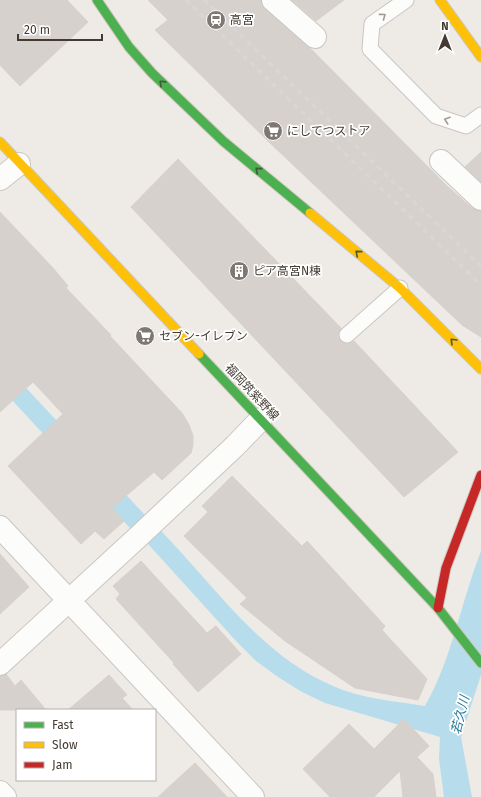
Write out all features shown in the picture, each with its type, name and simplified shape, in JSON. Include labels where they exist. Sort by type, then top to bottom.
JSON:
[{"type":"street","points":[[97,0],[129,47],[152,73],[223,141],[400,288],[481,369]]},
{"type":"street","points":[[273,0],[313,34]]},
{"type":"street","points":[[440,0],[481,57]]},
{"type":"street","name":"福岡筑紫野線","points":[[0,142],[19,164],[438,608],[481,663]]},
{"type":"street","points":[[441,161],[481,199]]},
{"type":"street","points":[[0,179],[19,164]]},
{"type":"street","points":[[0,664],[235,446],[261,419]]},
{"type":"street","points":[[438,608],[446,568],[481,475]]},
{"type":"street","points":[[0,527],[253,797]]},
{"type":"street","points":[[0,792],[5,797]]},
{"type":"lane","points":[[406,0],[372,24],[370,49],[436,116],[466,126],[481,115]]},
{"type":"lane","points":[[348,335],[400,288]]},
{"type":"water","name":"若久川","points":[[0,360],[167,537],[254,632],[278,653],[304,671],[333,686],[367,697],[425,706],[449,650],[481,551],[481,675],[461,737],[472,797],[444,797],[439,759],[440,737],[325,703],[302,692],[256,661],[148,544],[130,528],[0,387]]},
{"type":"building","points":[[0,0],[67,0],[88,22],[20,86],[0,65]]},
{"type":"building","points":[[148,0],[261,0],[265,9],[310,48],[446,185],[472,208],[481,211],[481,337],[462,325],[269,142],[155,30],[168,20]]},
{"type":"building","points":[[292,0],[344,0],[316,21]]},
{"type":"building","points":[[481,152],[481,182],[465,167]]},
{"type":"building","name":"ピア高宮N棟","points":[[178,159],[341,328],[338,336],[341,341],[348,344],[354,341],[458,452],[404,497],[131,207]]},
{"type":"building","points":[[0,212],[53,268],[68,286],[66,288],[182,413],[193,436],[191,453],[162,480],[154,472],[112,508],[124,521],[104,539],[95,531],[81,544],[8,466],[63,414],[33,382],[0,412]]},
{"type":"building","points":[[232,476],[302,546],[307,541],[385,626],[382,630],[427,679],[418,700],[355,688],[285,641],[240,604],[247,598],[184,536],[208,512],[202,506]]},
{"type":"building","points":[[0,554],[29,587],[0,614]]},
{"type":"building","points":[[141,561],[207,633],[216,626],[241,654],[198,692],[116,599],[120,594],[113,586]]},
{"type":"building","points":[[6,674],[15,686],[21,680],[45,709],[0,710],[0,676]]},
{"type":"building","points":[[109,675],[127,695],[122,698],[132,709],[69,709]]},
{"type":"building","points":[[404,719],[429,746],[417,757],[433,774],[436,797],[403,797],[400,771],[374,797],[330,797],[303,769],[349,724],[374,749]]},
{"type":"building","points":[[195,763],[227,797],[158,797]]},
{"type":"railway","points":[[186,0],[481,285]]},
{"type":"railway","points":[[204,0],[481,266]]},
{"type":"traffic: fast","points":[[97,0],[129,47],[152,73],[223,141],[310,213]]},
{"type":"traffic: fast","points":[[199,354],[438,608],[481,663]]},
{"type":"traffic: slow","points":[[440,0],[481,57]]},
{"type":"traffic: slow","points":[[0,142],[199,354]]},
{"type":"traffic: slow","points":[[310,213],[400,288],[481,369]]},
{"type":"traffic: jam","points":[[438,608],[446,568],[481,475]]},
{"type":"place","name":"高宮","points":[[216,20]]},
{"type":"place","name":"にしてつストア","points":[[273,131]]},
{"type":"place","name":"ピア高宮N棟","points":[[239,271]]},
{"type":"place","name":"セブン-イレブン","points":[[145,336]]}]
